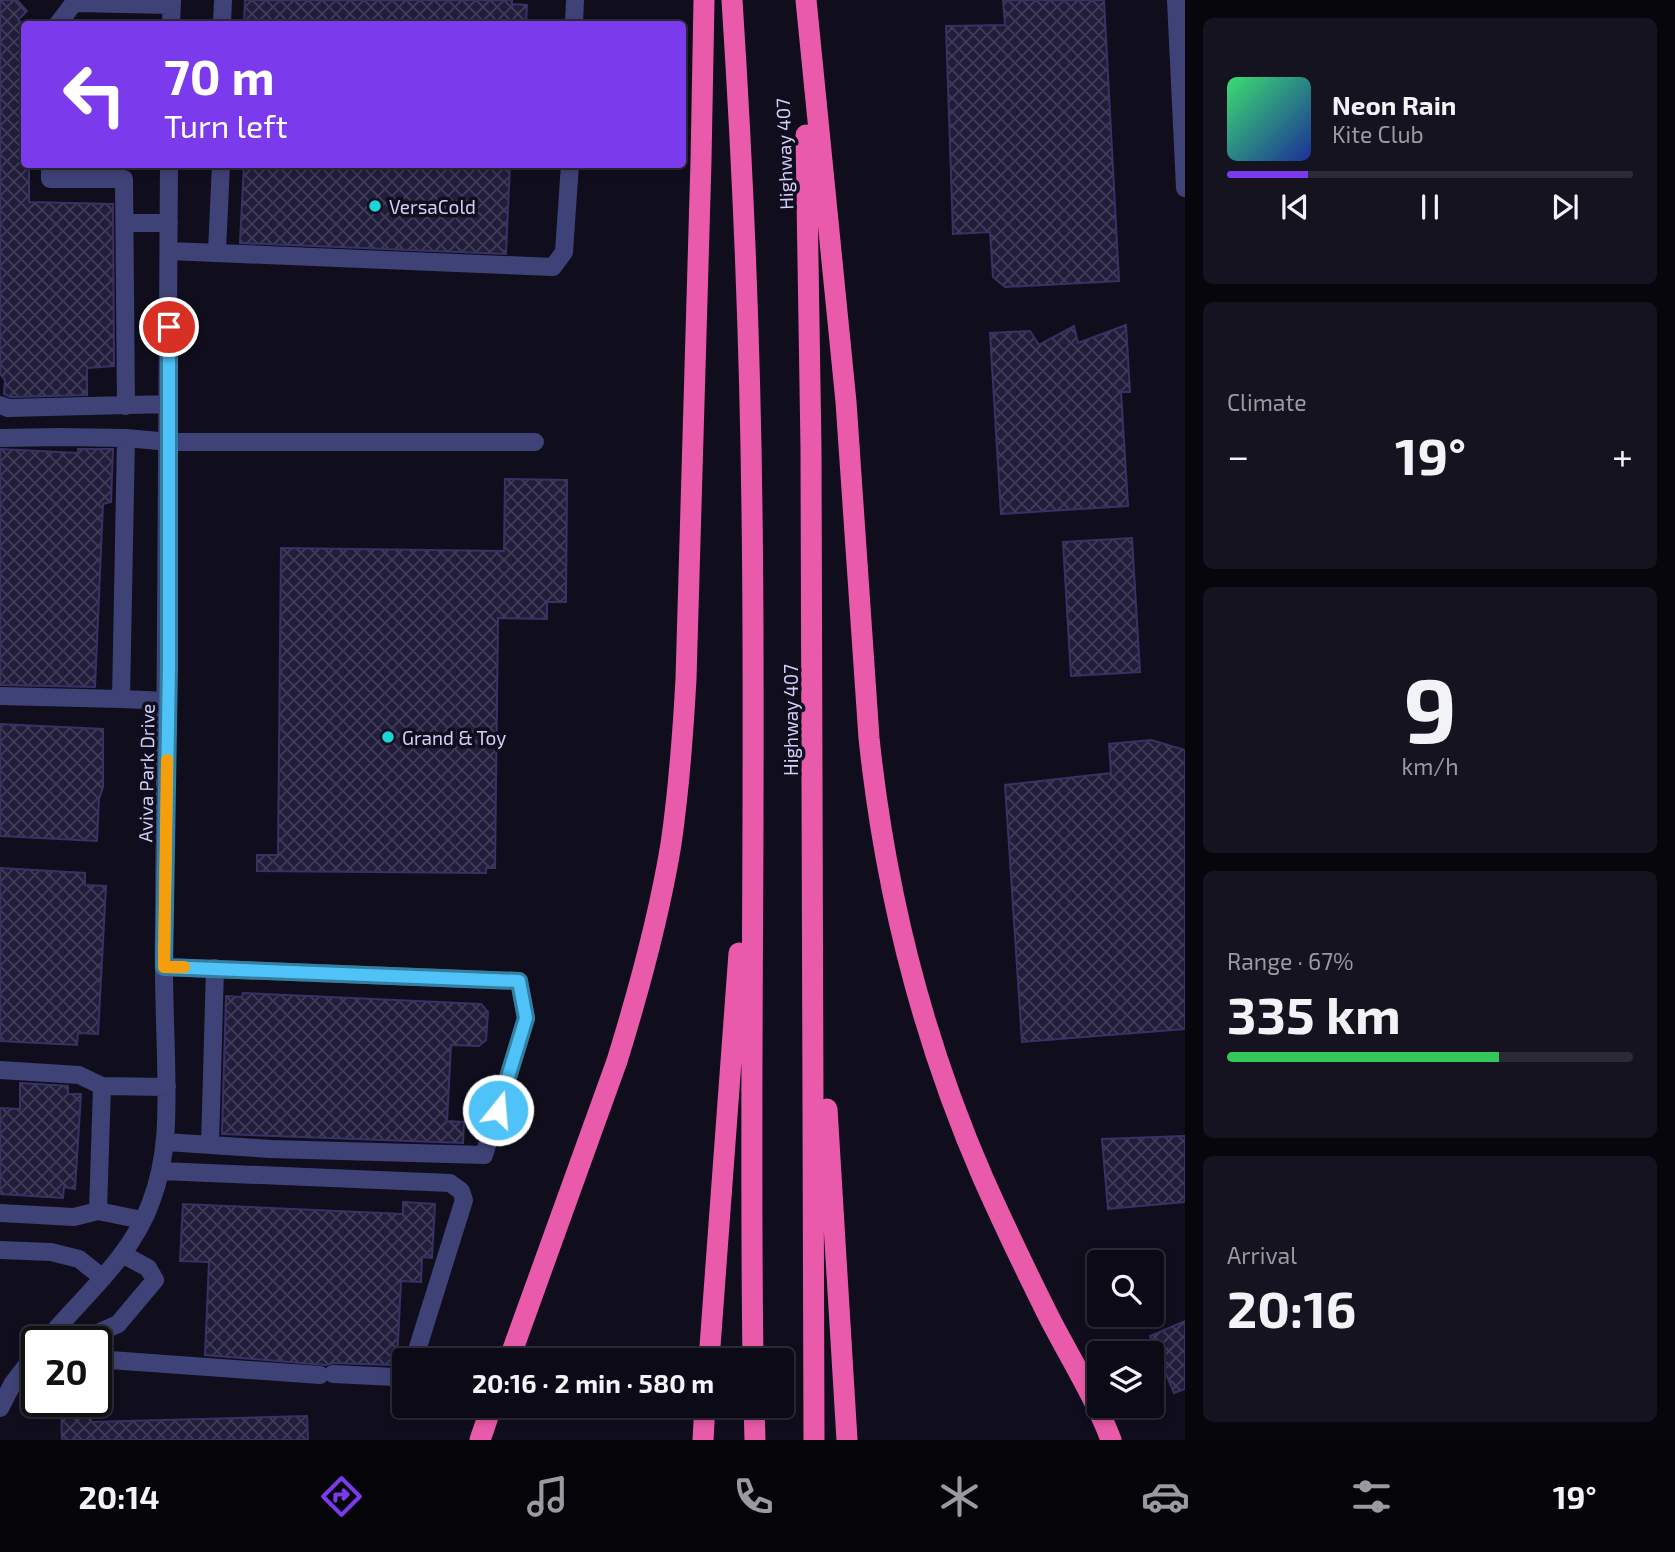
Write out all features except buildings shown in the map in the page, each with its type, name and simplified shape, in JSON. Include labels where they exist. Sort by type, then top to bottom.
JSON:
[{"type":"highway","points":[[513,1348],[632,1014],[671,844],[681,761],[686,679],[702,161],[704,0]]},
{"type":"highway","name":"Highway 407","points":[[732,0],[749,356],[752,514],[753,1348]]},
{"type":"highway","points":[[804,0],[846,402],[869,738],[888,875],[922,1013],[959,1119],[983,1179],[1111,1440]]},
{"type":"highway","name":"Highway 407","points":[[804,0],[810,303],[814,1440]]},
{"type":"highway","points":[[710,1348],[752,766]]},
{"type":"highway","points":[[814,897],[847,1440]]},
{"type":"highway","points":[[480,1440],[488,1418]]},
{"type":"highway","points":[[703,1440],[704,1418]]},
{"type":"highway","points":[[754,1418],[755,1440]]},
{"type":"street","points":[[222,21],[223,0]]},
{"type":"street","points":[[574,21],[575,0]]},
{"type":"street","points":[[1176,0],[1185,188]]},
{"type":"street","points":[[60,21],[76,1],[172,3],[172,21]]},
{"type":"street","points":[[50,168],[50,179],[124,179],[125,406]]},
{"type":"street","name":"Aviva Park Drive","points":[[61,1326],[122,1254],[151,1205],[166,1142],[164,967],[168,701],[169,168]]},
{"type":"street","points":[[217,251],[221,168]]},
{"type":"street","points":[[169,251],[553,267],[564,252],[570,168]]},
{"type":"street","points":[[125,223],[169,223]]},
{"type":"street","points":[[0,405],[8,408],[169,404]]},
{"type":"street","points":[[0,438],[61,436],[169,442],[535,442]]},
{"type":"street","points":[[121,699],[126,438]]},
{"type":"street","points":[[0,696],[168,701]]},
{"type":"street","points":[[164,967],[519,981],[526,1018],[484,1156],[166,1142]]},
{"type":"street","points":[[210,1145],[215,968]]},
{"type":"street","points":[[0,1070],[79,1075],[102,1086],[167,1087]]},
{"type":"street","points":[[98,1211],[102,1086]]},
{"type":"street","points":[[161,1171],[450,1183],[461,1191],[464,1200],[418,1348]]},
{"type":"street","points":[[0,1213],[74,1217],[98,1211],[142,1220]]},
{"type":"street","points":[[0,1250],[51,1252],[79,1259],[103,1278]]},
{"type":"street","points":[[112,1327],[118,1324],[155,1280],[148,1268],[122,1254]]},
{"type":"street","points":[[112,1360],[392,1377]]},
{"type":"street","name":"Aviva Park Drive","points":[[0,1408],[21,1373]]},
{"type":"slow traffic","points":[[167,760],[164,967],[184,967]]},
{"type":"place","name":"VersaCold","points":[[375,206]]},
{"type":"place","name":"Grand & Toy","points":[[388,737]]},
{"type":"route","points":[[169,327],[169,666],[164,967],[519,981],[526,1018],[498,1110]]}]
